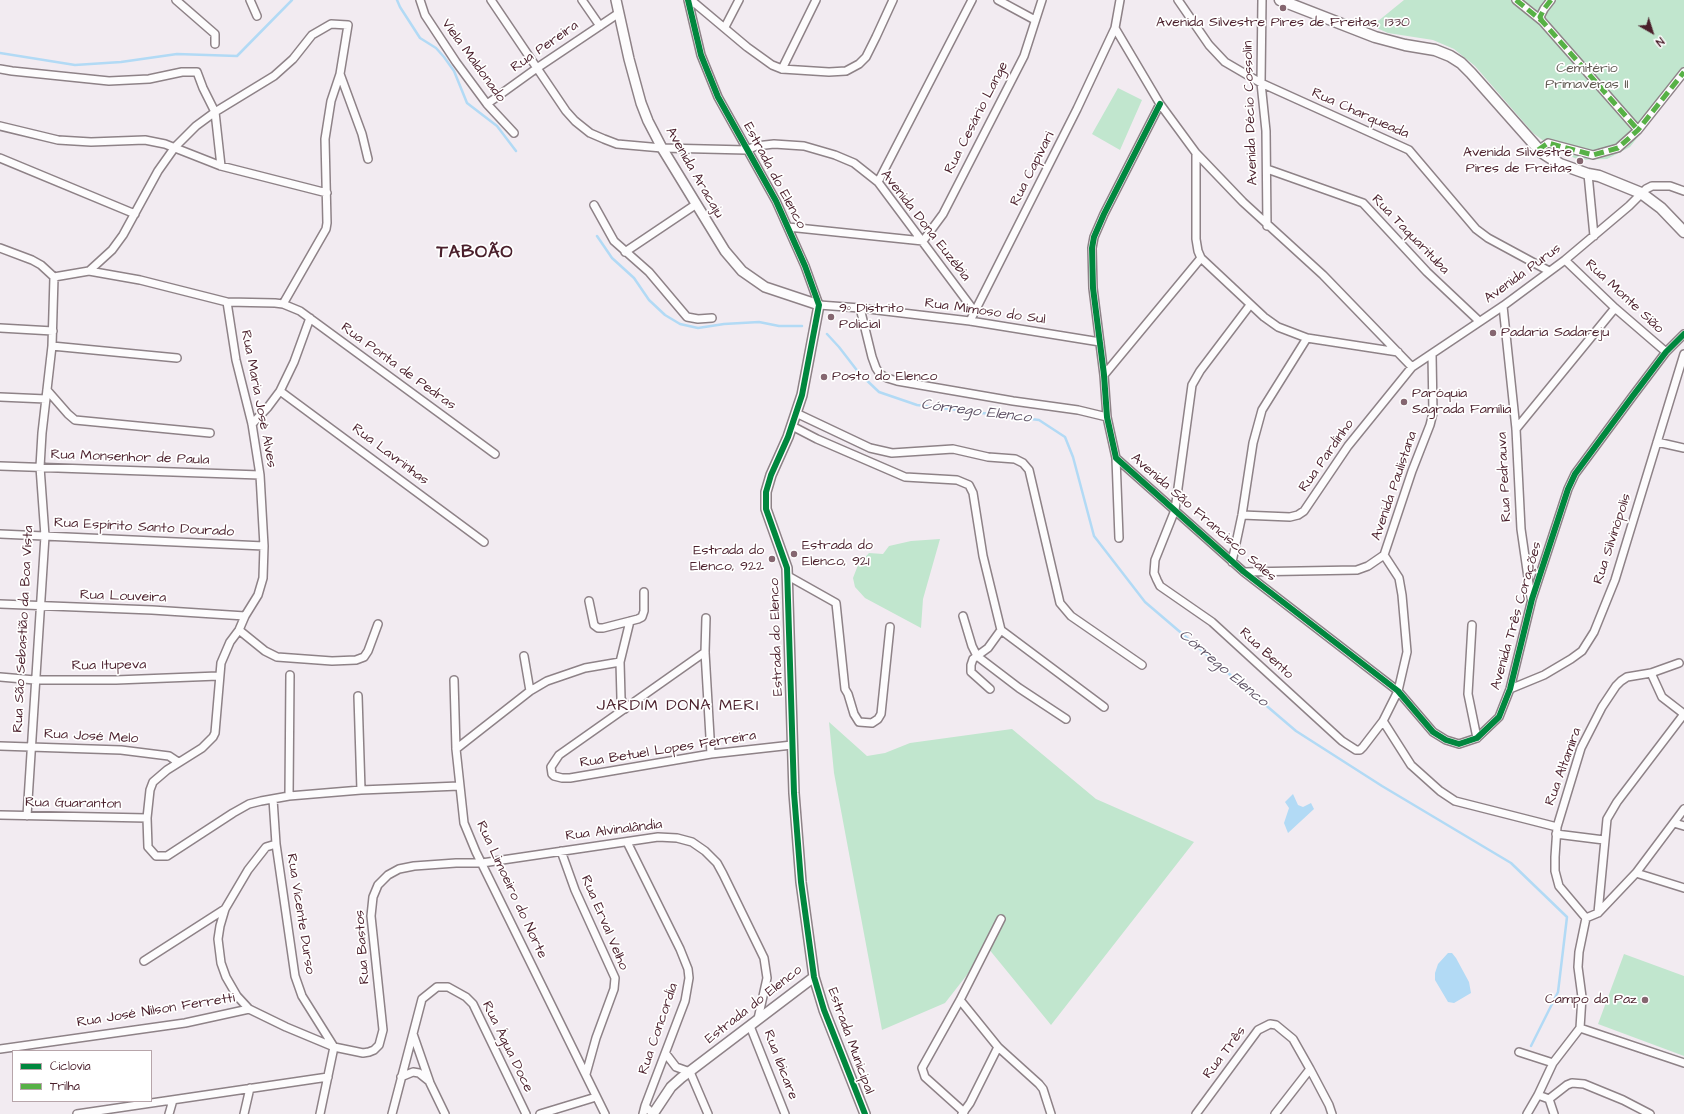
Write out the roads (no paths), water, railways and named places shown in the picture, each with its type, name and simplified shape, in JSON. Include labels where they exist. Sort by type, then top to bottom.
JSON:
[{"type":"main road","points":[[1280,0],[1375,37],[1405,45],[1435,50],[1450,56],[1461,63],[1471,73],[1538,150],[1560,164],[1588,174],[1599,176],[1641,193],[1661,208],[1684,232]]},
{"type":"street","points":[[176,0],[215,34],[215,44]]},
{"type":"street","points":[[250,0],[257,16]]},
{"type":"street","name":"Viela Maldonado","points":[[420,0],[436,33],[486,104],[514,133]]},
{"type":"street","name":"Avenida Dona Euzébia","points":[[491,0],[566,111],[575,121],[590,133],[617,144],[662,148],[747,150],[765,144],[804,146],[835,155],[854,163],[878,182],[975,312]]},
{"type":"street","points":[[582,0],[600,26]]},
{"type":"street","name":"Avenida Aracaju","points":[[616,0],[641,103],[662,148],[695,205],[725,251],[735,264],[751,278],[765,287],[819,305]]},
{"type":"street","name":"Estrada do Elenco","points":[[653,1114],[671,1087],[814,977],[800,875],[792,745],[788,576],[787,568],[766,509],[766,492],[771,475],[792,426],[802,395],[819,305],[805,266],[788,227],[718,97],[701,55],[688,0]]},
{"type":"street","points":[[691,0],[761,58],[782,69],[829,72],[853,69],[866,57],[893,0]]},
{"type":"street","points":[[725,27],[739,0]]},
{"type":"street","points":[[782,69],[816,0]]},
{"type":"street","points":[[878,182],[972,0]]},
{"type":"street","points":[[998,0],[1035,20]]},
{"type":"street","name":"Rua Cesário Lange","points":[[923,241],[943,214],[1020,63],[1028,46],[1042,0]]},
{"type":"street","name":"Rua Capivari","points":[[970,321],[1070,124],[1115,28],[1120,0]]},
{"type":"street","name":"Rua Charqueada","points":[[1178,0],[1216,54],[1226,62],[1261,83],[1409,150],[1476,229],[1488,238],[1549,271]]},
{"type":"street","name":"Avenida Décio Cossolin","points":[[1262,0],[1261,83],[1267,168],[1267,226]]},
{"type":"street","points":[[1516,0],[1542,21],[1638,130]]},
{"type":"street","points":[[1542,21],[1540,17],[1551,0]]},
{"type":"street","name":"Rua Pereira","points":[[486,104],[619,13]]},
{"type":"street","points":[[0,255],[3,250],[32,260],[54,277],[89,271],[140,280],[227,302],[283,304],[326,229],[326,133],[331,101],[340,74],[348,25],[331,24],[322,28],[312,35],[293,60],[274,76],[215,112],[196,126],[175,147],[158,171],[135,214],[116,245],[89,271]]},
{"type":"street","points":[[1115,28],[1160,104],[1196,153],[1267,226],[1323,275],[1412,367]]},
{"type":"street","points":[[0,68],[12,71],[110,81],[149,79],[182,72],[197,72],[215,112],[221,166]]},
{"type":"street","points":[[1538,150],[1548,143],[1593,155],[1618,148],[1638,130],[1684,72]]},
{"type":"street","points":[[340,74],[362,134],[368,159]]},
{"type":"street","name":"Avenida São Francisco Sales","points":[[1160,104],[1104,214],[1094,237],[1092,248],[1092,265],[1107,417],[1116,458],[1244,572],[1398,691]]},
{"type":"street","points":[[0,126],[58,140],[91,142],[145,140],[175,147],[221,166],[327,193]]},
{"type":"street","points":[[1196,153],[1196,239],[1201,258],[1264,318],[1278,326],[1307,338],[1398,352]]},
{"type":"street","points":[[0,158],[135,214]]},
{"type":"street","name":"Rua Taquarituba","points":[[1267,168],[1363,203],[1427,272],[1479,321]]},
{"type":"street","points":[[1588,174],[1594,236]]},
{"type":"street","points":[[1641,193],[1652,186],[1670,186],[1684,191]]},
{"type":"street","name":"Avenida Purus","points":[[1412,367],[1502,306],[1565,260],[1629,206],[1641,193]]},
{"type":"street","points":[[594,205],[608,234],[625,252],[648,272],[687,317],[698,319],[712,318]]},
{"type":"street","points":[[625,252],[695,205]]},
{"type":"street","points":[[788,227],[923,241]]},
{"type":"street","points":[[1104,375],[1201,258]]},
{"type":"street","name":"Rua Monte Sião","points":[[1565,260],[1666,352]]},
{"type":"street","name":"Rua São Sebastião da Boa Vista","points":[[27,816],[39,607],[45,536],[40,467],[42,433],[52,346],[54,277]]},
{"type":"street","name":"Rua Maria Josè Alves","points":[[227,302],[236,360],[252,424],[260,475],[264,546],[262,585],[239,630],[224,654],[218,676],[215,733],[213,737],[202,748],[178,762],[158,776],[153,782],[150,790],[146,818],[148,847],[156,856],[162,857],[177,850],[250,804],[273,799]]},
{"type":"street","name":"Rua Ponta de Pedras","points":[[283,304],[300,311],[310,318],[494,454]]},
{"type":"street","name":"Rua Mimoso do Sul","points":[[819,305],[860,308],[970,321],[1100,342]]},
{"type":"street","points":[[1175,510],[1192,386],[1200,371],[1250,305]]},
{"type":"street","name":"Rua Pedrauva","points":[[1502,306],[1516,429],[1521,529],[1532,599]]},
{"type":"street","points":[[860,308],[876,368],[880,374],[887,378],[1013,401],[1078,410],[1107,417]]},
{"type":"street","points":[[1516,429],[1616,308]]},
{"type":"street","points":[[252,424],[268,407],[280,390],[294,362],[310,318]]},
{"type":"street","points":[[0,328],[53,331]]},
{"type":"street","name":"Avenida Três Corações","points":[[1398,691],[1434,732],[1446,740],[1459,744],[1477,738],[1499,717],[1510,689],[1532,599],[1562,504],[1575,474],[1666,352],[1684,334]]},
{"type":"street","points":[[1232,562],[1242,515],[1253,443],[1262,410],[1307,338]]},
{"type":"street","points":[[52,346],[177,358]]},
{"type":"street","name":"Avenida Paulistana","points":[[1244,572],[1357,570],[1368,566],[1384,555],[1433,413],[1432,354]]},
{"type":"street","name":"Rua Silvinópolis","points":[[1510,689],[1544,675],[1571,659],[1588,643],[1594,632],[1615,580],[1684,354]]},
{"type":"street","name":"Rua Pardinho","points":[[1242,515],[1290,517],[1298,515],[1304,511],[1348,446],[1412,367]]},
{"type":"street","points":[[47,390],[75,420],[210,433]]},
{"type":"street","name":"Rua Lavrinhas","points":[[280,390],[484,542]]},
{"type":"street","points":[[0,397],[46,400]]},
{"type":"street","points":[[796,413],[870,448],[892,453],[953,449],[988,458],[1015,459],[1023,463],[1029,470],[1060,604],[1071,616],[1142,665]]},
{"type":"street","points":[[792,426],[817,439],[905,476],[956,480],[969,485],[973,493],[983,556],[1001,630],[1104,707]]},
{"type":"street","points":[[1657,442],[1684,448]]},
{"type":"street","points":[[1116,458],[1119,538]]},
{"type":"street","name":"Rua Monsenhor de Paula","points":[[0,466],[260,475]]},
{"type":"street","name":"Rua Bento","points":[[1175,510],[1155,560],[1154,573],[1160,586],[1212,622],[1330,731],[1356,750],[1360,750],[1383,721],[1398,691],[1407,652],[1403,602],[1398,578],[1384,555]]},
{"type":"street","name":"Rua Espírito Santo Dourado","points":[[0,534],[264,546]]},
{"type":"street","points":[[788,576],[836,603],[845,689],[854,714],[859,722],[872,723],[878,719],[881,714],[890,627]]},
{"type":"street","points":[[589,601],[593,622],[598,628],[638,619],[643,614],[644,592]]},
{"type":"street","name":"Rua Louveira","points":[[0,604],[39,607],[152,610],[245,616]]},
{"type":"street","points":[[963,616],[972,646],[977,656],[1019,688],[1066,719]]},
{"type":"street","points":[[706,618],[705,652],[711,754]]},
{"type":"street","points":[[630,622],[620,662],[620,698],[625,709],[705,652]]},
{"type":"street","points":[[239,630],[265,651],[277,657],[332,662],[356,660],[364,657],[368,652],[378,624]]},
{"type":"street","points":[[1472,625],[1468,694],[1477,738]]},
{"type":"street","points":[[990,689],[971,672],[971,665],[973,659],[988,648],[1001,630]]},
{"type":"street","points":[[524,656],[530,691]]},
{"type":"street","points":[[456,749],[530,691],[563,675],[585,668],[620,662]]},
{"type":"street","name":"Rua Altamira","points":[[1586,918],[1559,886],[1555,871],[1556,830],[1581,748],[1602,707],[1621,681],[1627,678],[1651,673],[1679,663]]},
{"type":"street","points":[[1598,913],[1604,840],[1608,819],[1617,802],[1684,714],[1662,697],[1651,673]]},
{"type":"street","points":[[289,796],[290,675]]},
{"type":"street","name":"Rua Itupeva","points":[[0,677],[35,680],[116,680],[218,676]]},
{"type":"street","name":"Rua Limoeiro do Norte","points":[[454,680],[456,749],[464,823],[596,1097]]},
{"type":"street","points":[[358,696],[361,790]]},
{"type":"street","name":"Rua Betuel Lopes Ferreira","points":[[625,709],[559,755],[552,764],[550,771],[554,776],[570,778],[711,754],[792,745]]},
{"type":"street","points":[[1383,721],[1411,765],[1430,783],[1455,801],[1556,830],[1604,840]]},
{"type":"street","name":"Rua José Melo","points":[[0,746],[121,750],[169,756],[178,762]]},
{"type":"street","points":[[273,799],[289,796],[361,790],[459,786]]},
{"type":"street","name":"Rua Vicente Durso","points":[[273,799],[276,844],[295,976],[302,996],[334,1047]]},
{"type":"street","points":[[1527,1114],[1554,1063],[1580,1028],[1582,997],[1578,967],[1579,952],[1586,918],[1598,913],[1636,873],[1684,809]]},
{"type":"street","name":"Rua Guaranton","points":[[0,815],[146,818]]},
{"type":"street","points":[[1674,823],[1684,826]]},
{"type":"street","name":"Rua Alvinalândia","points":[[482,863],[658,837],[677,838],[692,842],[705,851],[717,863],[764,958],[767,978],[758,1020]]},
{"type":"street","name":"Rua Concordia","points":[[627,842],[680,948],[688,969],[689,978],[685,1001],[645,1106]]},
{"type":"street","points":[[248,1009],[236,996],[226,977],[221,963],[218,939],[220,926],[226,909],[248,870],[266,847],[276,844]]},
{"type":"street","name":"Rua Erval Velho","points":[[561,851],[575,890],[615,978],[614,989],[596,1038],[586,1074]]},
{"type":"street","name":"Rua Bastos","points":[[334,1047],[363,1053],[374,1050],[379,1045],[381,1039],[382,1030],[371,916],[373,896],[378,885],[388,875],[399,869],[434,864],[482,863]]},
{"type":"street","points":[[1636,873],[1684,888]]},
{"type":"street","points":[[144,961],[226,909]]},
{"type":"street","points":[[998,1047],[963,1113],[925,1077],[922,1068],[960,1000],[1001,919]]},
{"type":"street","name":"Estrada Municipal","points":[[814,977],[824,1010],[865,1114]]},
{"type":"street","name":"Rua Água Doce","points":[[392,1114],[422,999],[437,987],[448,987],[466,997],[473,1004],[526,1114]]},
{"type":"street","points":[[960,1000],[998,1047],[1040,1084],[1043,1089],[1050,1114]]},
{"type":"street","name":"Rua José Nilson Ferretti","points":[[0,1049],[185,1023],[248,1009],[334,1047]]},
{"type":"street","name":"Rua Três","points":[[1196,1114],[1258,1030],[1270,1024],[1276,1025],[1293,1039],[1330,1106],[1332,1114]]},
{"type":"street","name":"Rua Ibicare","points":[[750,1026],[785,1114]]},
{"type":"street","points":[[1580,1028],[1684,1063]]},
{"type":"street","points":[[413,1034],[430,1083],[445,1114]]},
{"type":"street","points":[[320,1114],[334,1047]]},
{"type":"street","points":[[1520,1052],[1554,1063]]},
{"type":"street","points":[[666,1054],[676,1067],[690,1072],[708,1114]]},
{"type":"street","points":[[1275,1114],[1310,1069]]},
{"type":"street","points":[[401,1077],[409,1072],[419,1073],[430,1083]]},
{"type":"street","points":[[76,1114],[328,1077]]},
{"type":"street","points":[[1549,1099],[1567,1085],[1572,1083],[1584,1084],[1623,1100],[1650,1114]]},
{"type":"street","points":[[244,1114],[250,1088]]},
{"type":"street","points":[[1538,1095],[1549,1099]]},
{"type":"street","points":[[540,1114],[596,1097],[605,1114]]},
{"type":"street","points":[[1549,1099],[1554,1114]]},
{"type":"street","points":[[170,1114],[173,1100]]},
{"type":"street","points":[[642,1114],[645,1106],[653,1114]]},
{"type":"water","points":[[1293,794],[1298,805],[1303,807],[1311,803],[1314,809],[1288,833],[1284,823],[1289,808],[1285,802]]},
{"type":"water","points":[[1448,953],[1452,953],[1456,958],[1469,982],[1471,993],[1454,1003],[1448,1002],[1435,980],[1435,973],[1438,964]]},
{"type":"waterway","points":[[0,53],[75,65],[121,62],[177,54],[237,56],[292,0]]},
{"type":"waterway","points":[[397,0],[420,38],[436,48],[454,71],[467,103],[497,126],[516,151]]},
{"type":"waterway","points":[[597,236],[612,258],[634,278],[649,300],[665,315],[680,324],[698,328],[724,324],[759,322],[779,326],[802,326]]},
{"type":"waterway","name":"Córrego Elenco","points":[[827,334],[859,373],[879,392],[917,405],[1039,420],[1065,437],[1073,457],[1094,536],[1145,602],[1296,731],[1382,786],[1511,863],[1567,917],[1558,992],[1531,1046]]},
{"type":"place","name":"Avenida Silvestre Pires de Freitas, 1330","points":[[1283,8]]},
{"type":"place","name":"Avenida Silvestre Pires de Freitas","points":[[1580,161]]},
{"type":"place","name":"9º Distrito Policial","points":[[831,317]]},
{"type":"place","name":"Padaria Sadareju","points":[[1493,333]]},
{"type":"place","name":"Posto do Elenco","points":[[824,377]]},
{"type":"place","name":"Paróquia Sagrada Família","points":[[1404,402]]},
{"type":"place","name":"Estrada do Elenco, 921","points":[[794,554]]},
{"type":"place","name":"Estrada do Elenco, 922","points":[[772,559]]},
{"type":"place","name":"Campo da Paz","points":[[1645,1000]]},
{"type":"district","name":"TABOÃO","points":[[475,253]]},
{"type":"district","name":"JARDIM DONA MERI","points":[[678,707]]},
{"type":"park label","name":"Cemitério Primaveras II","points":[[1587,78]]}]
